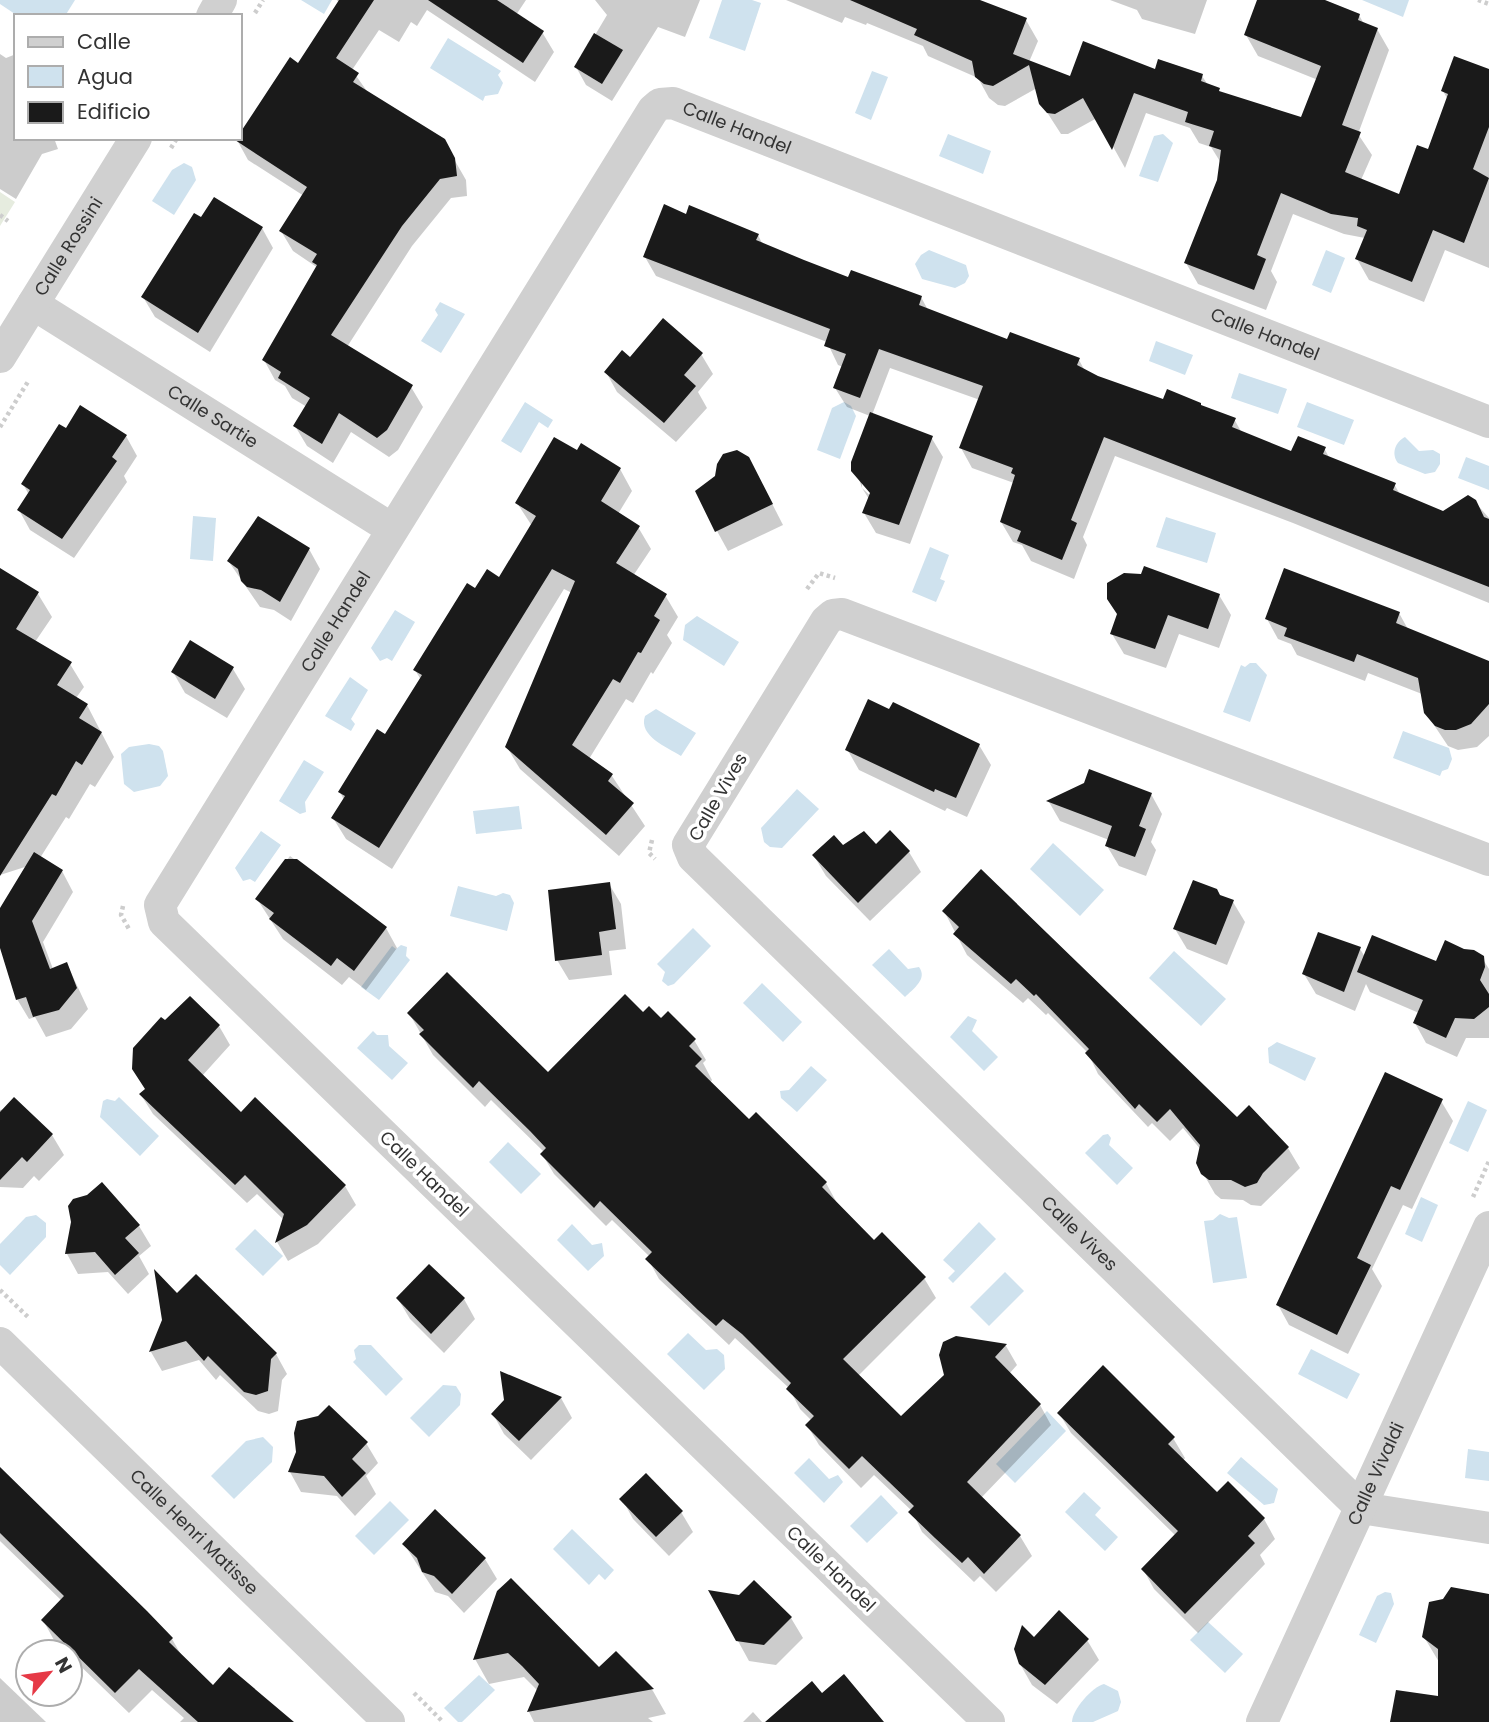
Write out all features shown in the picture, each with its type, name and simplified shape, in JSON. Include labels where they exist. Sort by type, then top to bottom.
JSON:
[{"type":"street","name":"Calle Handel","points":[[989,1722],[162,919],[162,901],[653,110],[669,102],[1489,422]]},
{"type":"street","name":"Calle Rossini","points":[[0,357],[134,140]]},
{"type":"street","name":"Calle Sartie","points":[[33,304],[392,530]]},
{"type":"street","name":"Calle Vives","points":[[1361,1508],[694,857],[688,845],[826,621],[842,614],[1489,860]]},
{"type":"street","name":"Calle Vivaldi","points":[[1262,1722],[1489,1227]]},
{"type":"street","name":"Calle Henri Matisse","points":[[0,1343],[389,1722]]},
{"type":"street","points":[[1361,1508],[1489,1528]]},
{"type":"path","points":[[1478,0],[1489,4]]},
{"type":"path","points":[[166,156],[176,140]]},
{"type":"path","points":[[0,215],[8,221]]},
{"type":"path","points":[[0,427],[34,372]]},
{"type":"path","points":[[130,895],[121,915],[134,933]]},
{"type":"shaded area","points":[[0,192],[15,202],[0,226]]},
{"type":"water","points":[[0,0],[75,0],[66,14],[15,14],[0,4]]},
{"type":"water","points":[[301,0],[332,0],[324,14]]},
{"type":"water","points":[[722,0],[752,0],[761,3],[745,51],[709,38]]},
{"type":"water","points":[[1362,0],[1409,0],[1403,17]]},
{"type":"water","points":[[448,38],[501,71],[498,75],[503,83],[498,94],[485,96],[483,101],[430,68]]},
{"type":"water","points":[[872,71],[888,77],[871,120],[855,113]]},
{"type":"water","points":[[948,134],[991,151],[983,174],[939,156]]},
{"type":"water","points":[[1163,134],[1173,143],[1158,182],[1139,176],[1154,136]]},
{"type":"water","points":[[184,163],[192,167],[196,180],[174,215],[152,201],[172,170]]},
{"type":"water","points":[[929,250],[966,265],[969,276],[965,283],[955,288],[922,279],[915,264],[921,255]]},
{"type":"water","points":[[1326,250],[1345,258],[1331,293],[1312,285]]},
{"type":"water","points":[[440,302],[465,314],[441,353],[421,341],[438,315],[435,310]]},
{"type":"water","points":[[1156,341],[1193,355],[1185,375],[1149,361]]},
{"type":"water","points":[[1239,373],[1287,389],[1278,414],[1231,398]]},
{"type":"water","points":[[525,402],[553,420],[548,428],[539,422],[521,453],[501,441]]},
{"type":"water","points":[[844,402],[851,406],[856,416],[840,459],[817,450],[832,408]]},
{"type":"water","points":[[1307,402],[1354,420],[1344,445],[1297,427]]},
{"type":"water","points":[[1405,437],[1419,451],[1433,450],[1440,454],[1440,464],[1435,472],[1425,474],[1398,463],[1395,448]]},
{"type":"water","points":[[1466,457],[1489,466],[1489,490],[1458,478]]},
{"type":"water","points":[[193,516],[216,518],[213,561],[190,559]]},
{"type":"water","points":[[1166,517],[1216,533],[1207,563],[1156,547]]},
{"type":"water","points":[[930,547],[949,555],[940,579],[945,581],[936,602],[912,592]]},
{"type":"water","points":[[395,610],[415,622],[392,661],[387,658],[380,661],[371,648]]},
{"type":"water","points":[[697,616],[739,642],[724,666],[683,640],[685,625]]},
{"type":"water","points":[[1256,663],[1267,675],[1250,722],[1223,712],[1241,665],[1245,667]]},
{"type":"water","points":[[350,677],[368,690],[351,719],[355,724],[351,731],[325,716]]},
{"type":"water","points":[[656,709],[696,733],[681,756],[655,740],[646,729],[645,716]]},
{"type":"water","points":[[1403,731],[1449,748],[1452,759],[1448,769],[1442,771],[1440,776],[1393,758]]},
{"type":"water","points":[[149,744],[159,746],[163,751],[168,776],[160,786],[134,792],[124,784],[121,754],[129,747]]},
{"type":"water","points":[[304,760],[324,772],[305,802],[306,812],[300,814],[279,801]]},
{"type":"water","points":[[797,789],[819,809],[782,848],[770,847],[764,842],[761,828]]},
{"type":"water","points":[[519,806],[522,829],[476,834],[473,811]]},
{"type":"water","points":[[261,831],[281,845],[255,882],[250,879],[243,881],[235,868]]},
{"type":"water","points":[[1053,843],[1104,890],[1080,916],[1030,869]]},
{"type":"water","points":[[458,886],[496,896],[503,893],[510,895],[514,903],[507,931],[450,916]]},
{"type":"water","points":[[693,928],[711,946],[674,984],[668,986],[662,981],[665,972],[657,964]]},
{"type":"water","points":[[401,945],[407,947],[406,956],[410,960],[379,1000],[361,987],[392,946],[396,949]]},
{"type":"water","points":[[889,949],[908,969],[919,967],[921,971],[921,980],[905,997],[872,965]]},
{"type":"water","points":[[1174,951],[1226,999],[1201,1026],[1149,978]]},
{"type":"water","points":[[762,983],[802,1022],[783,1042],[743,1003]]},
{"type":"water","points":[[968,1016],[977,1020],[972,1031],[998,1057],[984,1071],[950,1037]]},
{"type":"water","points":[[373,1031],[377,1035],[388,1035],[389,1046],[408,1063],[392,1080],[357,1048]]},
{"type":"water","points":[[1277,1042],[1316,1058],[1305,1081],[1269,1063],[1268,1048]]},
{"type":"water","points":[[811,1066],[827,1080],[797,1112],[781,1098],[780,1091],[789,1090]]},
{"type":"water","points":[[119,1097],[159,1136],[140,1156],[100,1117],[103,1101],[115,1101]]},
{"type":"water","points":[[1468,1101],[1487,1110],[1468,1152],[1449,1143]]},
{"type":"water","points":[[1108,1134],[1111,1138],[1109,1145],[1133,1168],[1117,1185],[1085,1153],[1103,1135]]},
{"type":"water","points":[[508,1142],[541,1174],[521,1194],[489,1162]]},
{"type":"water","points":[[1421,1197],[1438,1205],[1422,1242],[1405,1234]]},
{"type":"water","points":[[1220,1214],[1229,1218],[1237,1217],[1247,1278],[1213,1283],[1204,1221],[1213,1220]]},
{"type":"water","points":[[36,1215],[46,1223],[46,1237],[10,1275],[0,1265],[0,1244],[26,1217]]},
{"type":"water","points":[[979,1222],[996,1239],[953,1283],[948,1278],[955,1271],[943,1260]]},
{"type":"water","points":[[572,1224],[592,1245],[602,1243],[604,1256],[588,1271],[557,1240]]},
{"type":"water","points":[[255,1229],[283,1256],[263,1276],[235,1249]]},
{"type":"water","points":[[1005,1272],[1024,1291],[989,1326],[970,1307]]},
{"type":"water","points":[[688,1333],[706,1350],[717,1349],[724,1355],[725,1369],[704,1390],[667,1354]]},
{"type":"water","points":[[359,1345],[371,1345],[403,1379],[386,1396],[353,1362],[356,1359],[354,1350]]},
{"type":"water","points":[[1311,1349],[1360,1374],[1347,1399],[1298,1374]]},
{"type":"water","points":[[443,1385],[456,1386],[461,1394],[460,1405],[429,1437],[410,1418]]},
{"type":"water","points":[[1047,1411],[1066,1431],[1015,1483],[996,1464]]},
{"type":"water","points":[[263,1437],[273,1447],[272,1462],[234,1499],[211,1476],[246,1441]]},
{"type":"water","points":[[1468,1449],[1489,1452],[1489,1481],[1465,1478]]},
{"type":"water","points":[[1241,1457],[1278,1489],[1274,1503],[1264,1505],[1227,1473]]},
{"type":"water","points":[[809,1458],[829,1479],[838,1475],[843,1482],[824,1503],[794,1473]]},
{"type":"water","points":[[1084,1492],[1101,1508],[1095,1515],[1118,1537],[1105,1551],[1065,1512]]},
{"type":"water","points":[[881,1495],[898,1513],[867,1543],[850,1526]]},
{"type":"water","points":[[390,1501],[409,1520],[374,1555],[355,1536]]},
{"type":"water","points":[[572,1529],[614,1570],[605,1580],[599,1574],[589,1585],[553,1549]]},
{"type":"water","points":[[1385,1592],[1391,1593],[1394,1604],[1376,1643],[1359,1635],[1377,1596]]},
{"type":"water","points":[[1208,1622],[1243,1654],[1225,1673],[1190,1640]]},
{"type":"water","points":[[479,1675],[495,1690],[462,1722],[458,1722],[444,1708]]},
{"type":"water","points":[[1104,1684],[1118,1691],[1121,1702],[1118,1711],[1093,1722],[1072,1722],[1075,1711],[1084,1700]]},
{"type":"building","points":[[339,0],[374,0],[336,58],[359,73],[353,82],[445,139],[455,158],[457,176],[440,179],[402,226],[331,335],[413,385],[387,430],[377,438],[339,413],[322,444],[293,426],[310,398],[278,378],[281,372],[262,360],[317,265],[312,262],[317,254],[279,231],[307,187],[235,140],[242,140],[242,130],[290,57],[298,63]]},
{"type":"building","points":[[428,0],[497,0],[544,31],[523,63]]},
{"type":"building","points":[[850,0],[980,0],[1027,18],[1013,54],[1070,76],[1083,41],[1155,69],[1158,59],[1203,74],[1201,81],[1220,88],[1219,91],[1301,117],[1321,66],[1244,35],[1257,0],[1325,0],[1360,14],[1358,20],[1378,28],[1342,125],[1361,132],[1345,172],[1399,194],[1417,145],[1428,149],[1448,94],[1441,91],[1454,56],[1489,69],[1489,127],[1473,169],[1489,178],[1464,243],[1433,230],[1412,282],[1355,259],[1367,230],[1357,226],[1358,218],[1331,214],[1281,193],[1257,255],[1266,259],[1254,290],[1184,263],[1217,180],[1221,150],[1209,146],[1214,131],[1185,122],[1188,112],[1134,93],[1112,150],[1083,98],[1055,114],[1047,113],[1039,104],[1029,65],[993,86],[984,84],[975,77],[972,61],[914,35],[917,29]]},
{"type":"building","points":[[594,33],[623,50],[602,84],[574,67]]},
{"type":"building","points":[[214,197],[263,227],[198,333],[141,297],[194,213],[201,217]]},
{"type":"building","points":[[664,204],[686,214],[689,205],[759,234],[756,240],[804,260],[848,277],[851,270],[922,296],[919,305],[1007,339],[1010,332],[1080,358],[1077,365],[1098,376],[1163,399],[1167,389],[1236,418],[1232,427],[1291,451],[1298,436],[1326,447],[1323,454],[1396,483],[1393,490],[1443,511],[1468,495],[1476,500],[1484,517],[1489,519],[1489,587],[1104,437],[1071,520],[1077,523],[1062,560],[1017,541],[1021,531],[1000,522],[1015,475],[1011,473],[1013,468],[959,448],[983,386],[879,349],[860,398],[833,388],[846,354],[824,346],[830,329],[643,257]]},
{"type":"building","points":[[663,318],[703,353],[684,375],[696,386],[664,423],[604,372],[622,350],[630,357]]},
{"type":"building","points":[[80,405],[127,435],[112,457],[117,461],[62,539],[17,510],[30,490],[21,484],[59,424],[66,428]]},
{"type":"building","points":[[870,412],[933,436],[899,525],[862,513],[870,493],[851,471],[851,462]]},
{"type":"building","points":[[554,437],[577,450],[581,443],[621,468],[601,501],[640,526],[616,563],[667,594],[654,616],[660,620],[641,653],[638,652],[620,683],[613,679],[572,745],[613,774],[608,781],[634,803],[606,835],[505,747],[575,581],[552,569],[379,848],[331,818],[345,796],[338,792],[377,729],[385,734],[422,675],[413,670],[467,583],[475,588],[487,569],[499,577],[536,516],[515,503]]},
{"type":"building","points":[[737,450],[749,457],[773,504],[715,532],[695,491],[715,476],[717,464],[723,454]]},
{"type":"building","points":[[258,516],[310,548],[280,602],[261,590],[247,587],[241,581],[238,569],[227,561]]},
{"type":"building","points":[[1144,566],[1220,594],[1208,629],[1168,615],[1155,649],[1110,634],[1117,614],[1107,599],[1107,583],[1124,573],[1141,574]]},
{"type":"building","points":[[0,568],[39,592],[16,629],[72,662],[57,685],[88,704],[79,718],[102,732],[82,765],[76,761],[56,796],[52,794],[0,876]]},
{"type":"building","points":[[1284,568],[1400,612],[1396,623],[1489,661],[1489,704],[1471,724],[1456,730],[1445,730],[1435,726],[1424,713],[1418,678],[1357,654],[1354,662],[1284,636],[1287,628],[1265,619]]},
{"type":"building","points":[[190,640],[234,667],[215,699],[171,672]]},
{"type":"building","points":[[868,699],[889,709],[893,702],[980,744],[956,798],[935,789],[934,792],[845,750]]},
{"type":"building","points":[[1089,769],[1152,793],[1139,826],[1146,829],[1135,857],[1105,846],[1112,826],[1046,801],[1084,783]]},
{"type":"building","points":[[890,830],[910,851],[858,903],[812,855],[834,835],[843,845],[864,831],[876,844]]},
{"type":"building","points":[[34,852],[63,870],[32,921],[50,969],[67,962],[77,988],[59,1010],[33,1017],[26,997],[16,1000],[0,948],[0,908]]},
{"type":"building","points":[[285,859],[297,859],[387,927],[354,971],[337,958],[331,966],[269,919],[274,913],[255,899]]},
{"type":"building","points":[[981,869],[1237,1117],[1249,1105],[1289,1147],[1263,1173],[1257,1183],[1245,1187],[1231,1180],[1209,1180],[1201,1174],[1196,1163],[1200,1145],[1170,1109],[1157,1122],[1139,1104],[1135,1109],[1085,1053],[1089,1049],[1036,994],[1034,996],[1016,979],[1011,984],[953,934],[959,927],[942,911]]},
{"type":"building","points":[[1193,880],[1217,889],[1220,895],[1234,900],[1216,945],[1173,929]]},
{"type":"building","points":[[610,882],[616,929],[599,932],[602,955],[555,961],[548,890]]},
{"type":"building","points":[[1318,932],[1361,947],[1344,992],[1302,974]]},
{"type":"building","points":[[1372,935],[1436,961],[1445,940],[1484,956],[1485,967],[1480,980],[1489,994],[1489,1007],[1474,1019],[1455,1018],[1446,1038],[1413,1023],[1423,1000],[1357,972]]},
{"type":"building","points":[[447,972],[548,1072],[625,994],[643,1012],[649,1006],[661,1018],[668,1011],[696,1039],[689,1046],[702,1059],[695,1066],[749,1119],[756,1112],[827,1182],[822,1187],[874,1240],[882,1232],[926,1277],[843,1359],[901,1416],[944,1375],[939,1355],[943,1342],[956,1336],[1007,1344],[995,1357],[1041,1404],[967,1482],[1021,1535],[984,1574],[968,1557],[962,1563],[908,1512],[914,1506],[862,1456],[849,1469],[805,1425],[814,1416],[786,1389],[791,1383],[723,1319],[716,1326],[698,1310],[645,1259],[652,1252],[600,1201],[594,1208],[540,1154],[546,1148],[530,1131],[479,1081],[473,1088],[419,1034],[424,1030],[407,1013]]},
{"type":"building","points":[[190,996],[220,1025],[188,1060],[241,1112],[255,1097],[346,1185],[307,1225],[275,1243],[284,1214],[245,1175],[235,1185],[139,1094],[145,1089],[132,1069],[133,1048],[161,1017],[165,1020]]},
{"type":"building","points":[[1385,1072],[1443,1099],[1400,1190],[1391,1186],[1357,1258],[1371,1265],[1337,1335],[1276,1305]]},
{"type":"building","points":[[14,1097],[53,1134],[27,1162],[22,1157],[0,1180],[0,1112]]},
{"type":"building","points":[[102,1182],[140,1225],[125,1238],[139,1253],[115,1275],[95,1252],[65,1254],[71,1222],[68,1206],[73,1199],[87,1195]]},
{"type":"building","points":[[429,1264],[465,1298],[431,1334],[396,1298]]},
{"type":"building","points":[[154,1269],[177,1293],[196,1274],[277,1353],[271,1359],[268,1391],[256,1395],[244,1392],[208,1356],[204,1361],[186,1341],[149,1352],[162,1320]]},
{"type":"building","points":[[1103,1365],[1175,1437],[1168,1444],[1217,1492],[1228,1481],[1265,1518],[1248,1536],[1255,1543],[1185,1614],[1141,1569],[1178,1531],[1057,1413]]},
{"type":"building","points":[[500,1371],[562,1397],[519,1441],[491,1414],[504,1400]]},
{"type":"building","points":[[329,1405],[368,1442],[352,1459],[366,1473],[342,1497],[324,1476],[288,1472],[296,1452],[294,1433],[297,1421],[318,1416]]},
{"type":"building","points":[[0,1467],[147,1611],[173,1638],[169,1642],[213,1685],[229,1667],[294,1722],[198,1722],[139,1669],[115,1693],[84,1662],[84,1638],[59,1638],[41,1620],[64,1596],[0,1533]]},
{"type":"building","points":[[646,1473],[683,1511],[656,1537],[619,1499]]},
{"type":"building","points":[[435,1509],[486,1558],[452,1594],[434,1576],[422,1572],[417,1558],[402,1544]]},
{"type":"building","points":[[511,1578],[599,1667],[616,1651],[654,1689],[527,1712],[539,1684],[522,1666],[508,1653],[473,1660],[497,1591]]},
{"type":"building","points":[[754,1580],[792,1617],[764,1645],[736,1641],[708,1590],[739,1595]]},
{"type":"building","points":[[1451,1587],[1489,1594],[1489,1722],[1390,1722],[1396,1690],[1438,1696],[1438,1649],[1422,1637],[1429,1602],[1443,1599]]},
{"type":"building","points":[[1059,1610],[1089,1639],[1045,1685],[1019,1664],[1014,1649],[1022,1625],[1034,1637]]},
{"type":"building","points":[[844,1674],[884,1722],[765,1722],[812,1681],[822,1693]]}]
